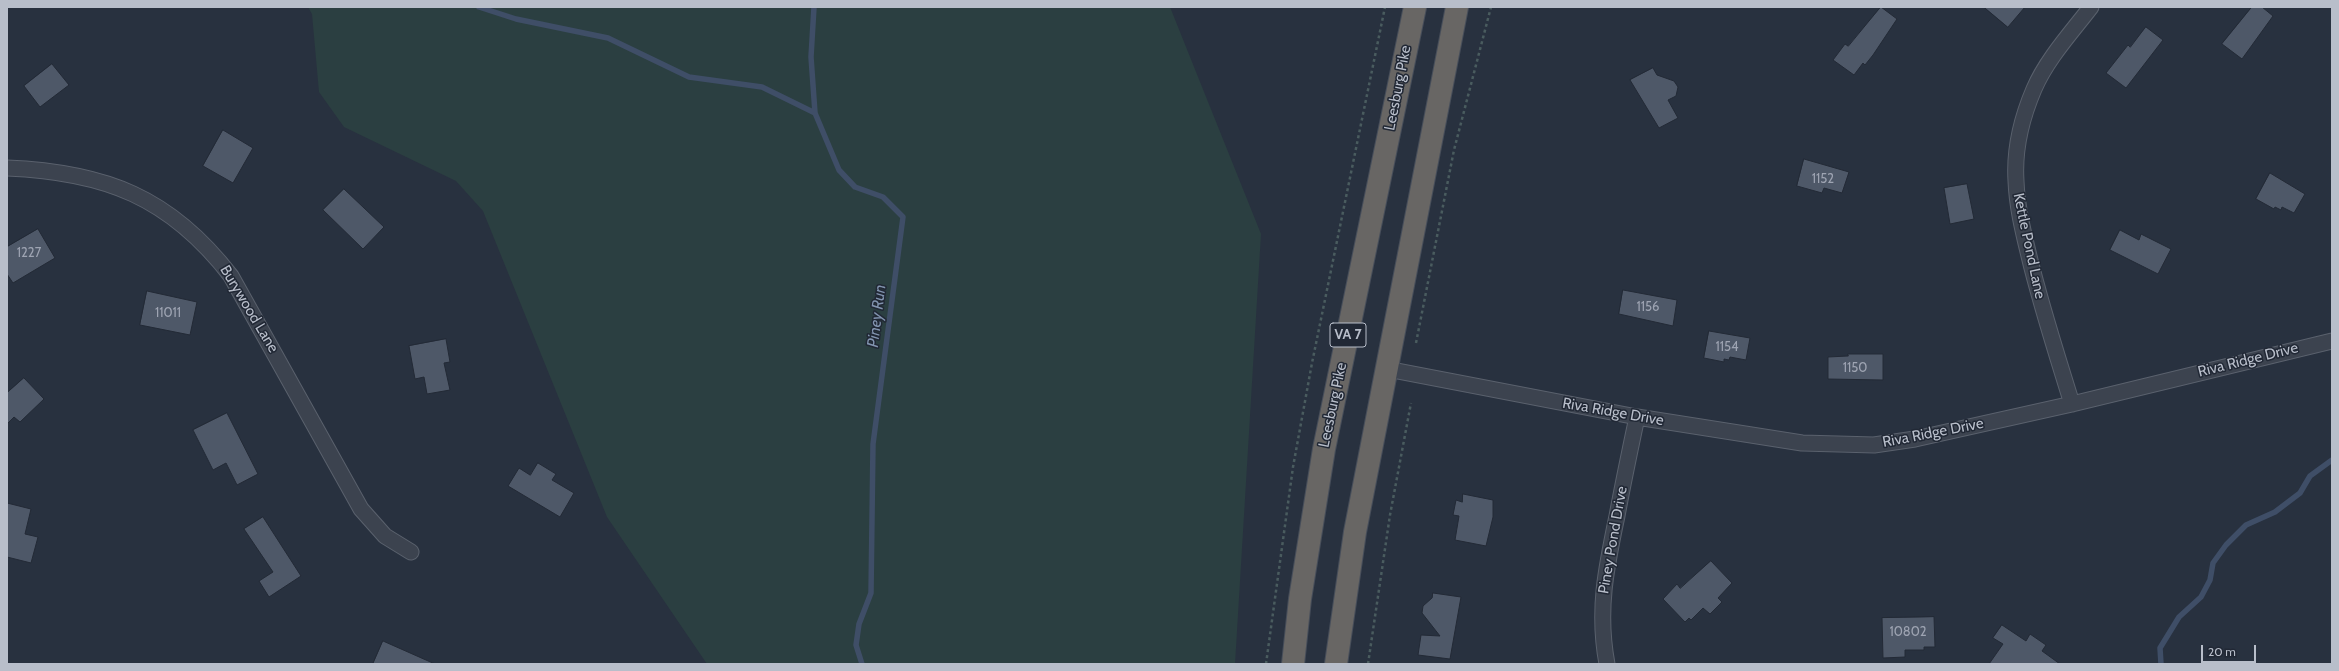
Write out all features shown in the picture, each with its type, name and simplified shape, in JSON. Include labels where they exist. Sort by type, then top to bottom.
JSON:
[{"type":"highway","name":"Leesburg Pike","points":[[1293,664],[1300,599],[1324,448],[1415,7]]},
{"type":"highway","points":[[1336,664],[1355,532],[1457,7]]},
{"type":"street","name":"Kettle Pond Lane","points":[[2072,404],[2040,301],[2018,211],[2015,180],[2017,149],[2024,118],[2034,89],[2050,61],[2091,7]]},
{"type":"street","name":"Burywood Lane","points":[[7,168],[54,172],[103,182],[134,194],[155,205],[188,227],[212,250],[232,276],[361,509],[385,536],[411,552]]},
{"type":"street","name":"Riva Ridge Drive","points":[[1387,369],[1637,417],[1802,443],[1874,444],[1916,440],[2072,404],[2332,340]]},
{"type":"street","name":"Piney Pond Drive","points":[[1607,664],[1603,643],[1601,611],[1604,578],[1637,417]]},
{"type":"path","points":[[1266,664],[1292,475],[1312,363],[1385,7]]},
{"type":"path","points":[[1416,344],[1454,150],[1491,7]]},
{"type":"path","points":[[1368,664],[1390,515],[1412,403]]},
{"type":"green space","points":[[308,7],[1170,7],[1261,234],[1235,664],[707,664],[607,517],[483,211],[456,181],[344,127],[319,92],[312,14]]},
{"type":"building","points":[[1881,7],[1897,19],[1873,55],[1865,65],[1863,63],[1854,75],[1833,60],[1845,44],[1848,46]]},
{"type":"building","points":[[1984,7],[2025,7],[2008,27]]},
{"type":"building","points":[[2252,7],[2262,7],[2273,16],[2242,59],[2222,44]]},
{"type":"building","points":[[2146,27],[2163,40],[2126,88],[2106,73],[2128,45],[2130,47]]},
{"type":"building","points":[[52,64],[69,85],[40,107],[24,86]]},
{"type":"building","points":[[1653,68],[1657,75],[1674,81],[1678,87],[1676,96],[1668,100],[1678,118],[1659,128],[1630,80]]},
{"type":"building","points":[[223,130],[253,148],[233,183],[203,166]]},
{"type":"building","points":[[1804,159],[1849,172],[1842,193],[1824,188],[1822,193],[1797,186]]},
{"type":"building","points":[[2270,173],[2305,194],[2294,213],[2282,207],[2281,210],[2275,207],[2274,209],[2256,199]]},
{"type":"building","points":[[1967,184],[1974,219],[1950,224],[1944,188]]},
{"type":"building","points":[[344,189],[384,227],[363,249],[323,210]]},
{"type":"building","points":[[38,229],[55,258],[13,283],[7,274],[7,247]]},
{"type":"building","points":[[2120,230],[2139,240],[2141,234],[2171,249],[2158,274],[2110,250]]},
{"type":"building","points":[[1623,290],[1677,300],[1673,326],[1619,314]]},
{"type":"building","points":[[147,291],[197,302],[190,335],[140,325]]},
{"type":"building","points":[[1709,331],[1750,338],[1746,360],[1730,357],[1729,360],[1724,359],[1724,362],[1704,358]]},
{"type":"building","points":[[446,339],[450,362],[444,363],[450,390],[427,394],[424,377],[415,379],[409,346]]},
{"type":"building","points":[[1848,354],[1883,354],[1883,380],[1828,379],[1828,357],[1848,356]]},
{"type":"building","points":[[24,378],[44,399],[20,422],[14,417],[7,424],[7,393]]},
{"type":"building","points":[[227,413],[258,474],[237,485],[226,463],[213,470],[193,430]]},
{"type":"building","points":[[538,463],[556,474],[552,480],[574,493],[560,517],[508,486],[519,468],[530,475]]},
{"type":"building","points":[[1463,494],[1493,500],[1493,517],[1486,546],[1455,540],[1459,516],[1453,515],[1456,500],[1462,502]]},
{"type":"building","points":[[7,503],[31,509],[25,534],[38,537],[31,563],[7,557]]},
{"type":"building","points":[[263,517],[301,576],[269,597],[259,581],[273,572],[244,529]]},
{"type":"building","points":[[1711,561],[1732,583],[1718,598],[1722,602],[1710,614],[1703,608],[1691,620],[1689,618],[1685,622],[1663,599],[1677,584],[1680,588]]},
{"type":"building","points":[[1433,593],[1461,597],[1450,659],[1418,655],[1421,635],[1440,636],[1422,613],[1423,606],[1432,598]]},
{"type":"building","points":[[1934,617],[1935,647],[1924,647],[1924,650],[1905,650],[1905,657],[1883,658],[1882,618]]},
{"type":"building","points":[[2002,625],[2026,641],[2030,634],[2046,645],[2042,651],[2060,664],[1989,664],[2003,644],[1993,638]]},
{"type":"building","points":[[383,641],[435,664],[373,664]]},
{"type":"waterway","points":[[479,7],[516,19],[608,38],[689,77],[762,87],[815,113]]},
{"type":"waterway","name":"Piney Run","points":[[814,7],[811,57],[815,113],[839,170],[855,187],[883,197],[903,217],[873,444],[871,593],[859,624],[856,645],[862,664]]},
{"type":"waterway","points":[[2161,664],[2160,648],[2179,617],[2201,597],[2210,580],[2213,563],[2226,545],[2246,525],[2275,512],[2300,493],[2310,476],[2332,460]]}]
